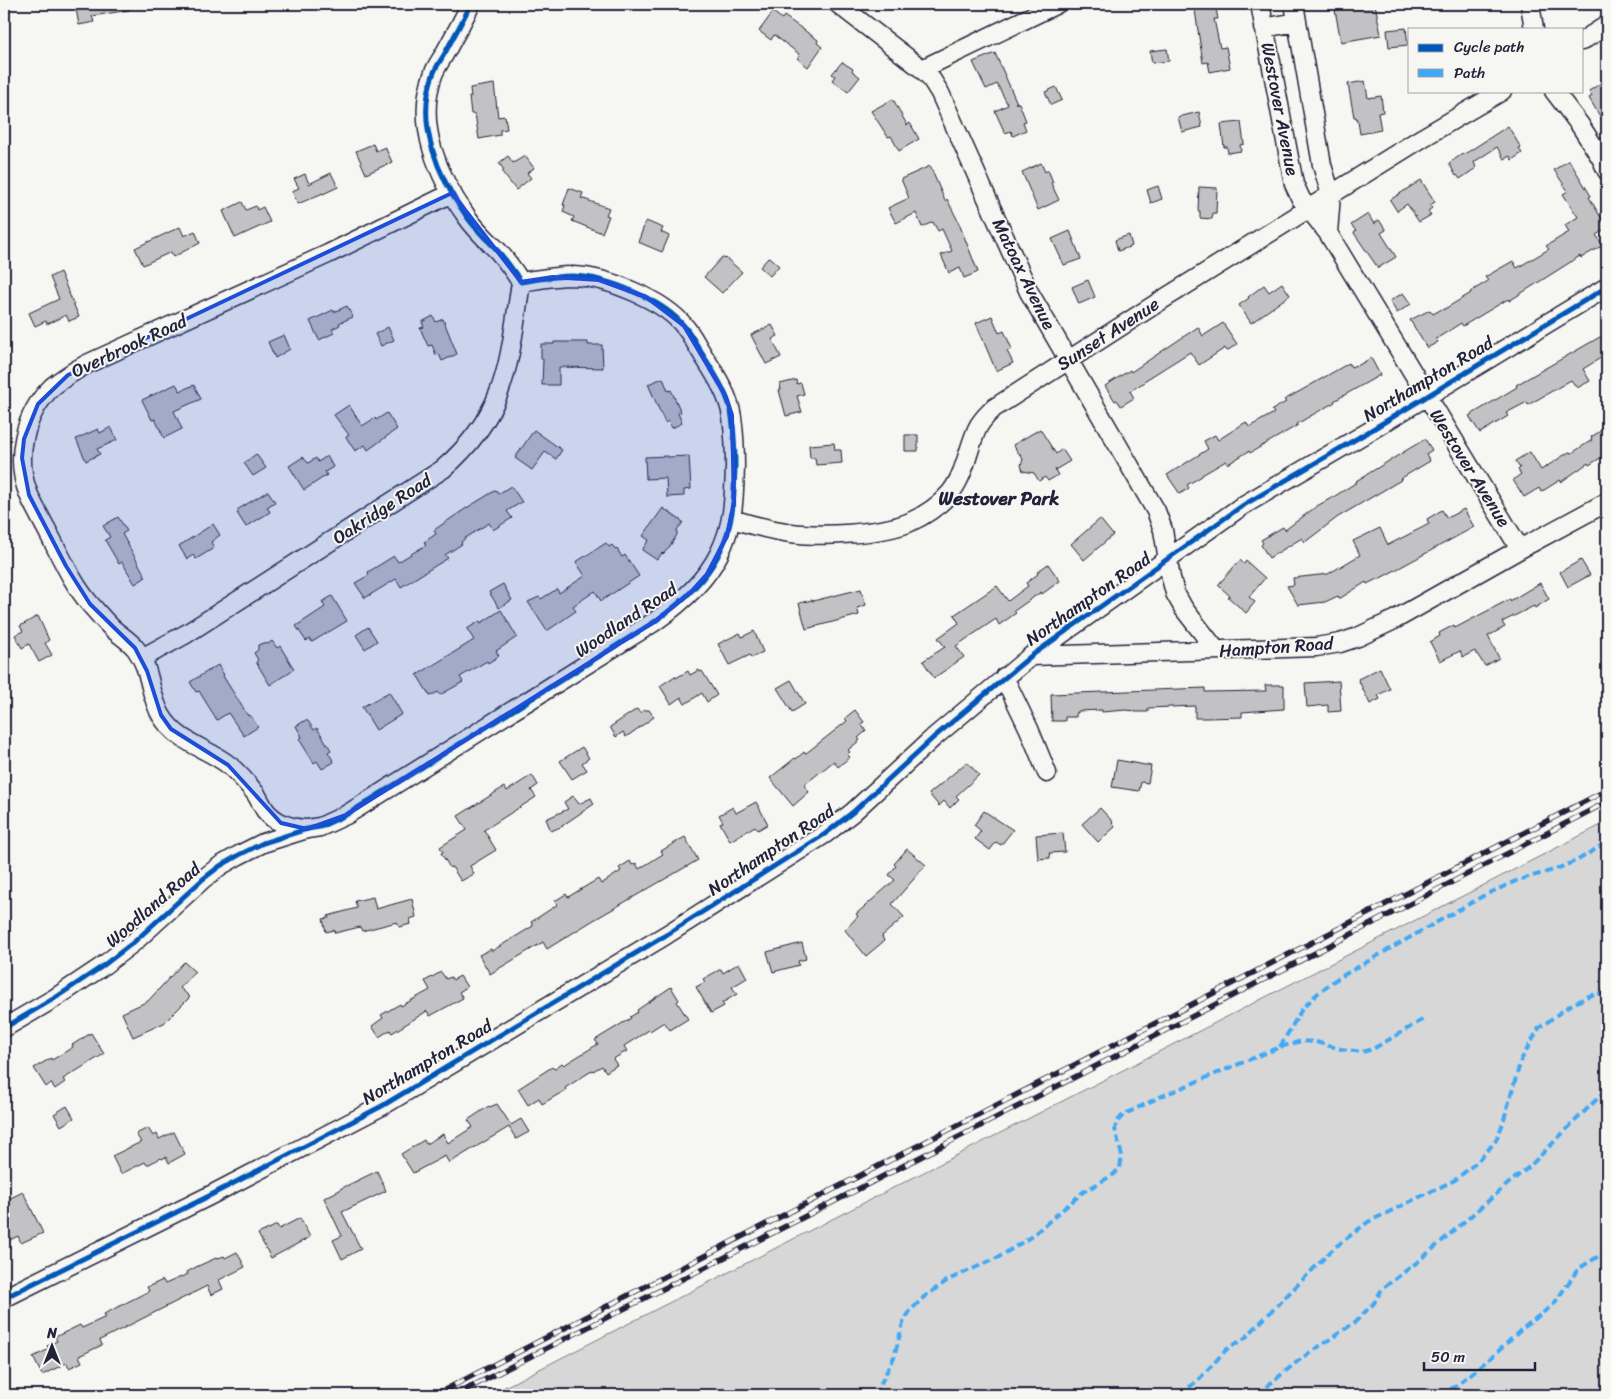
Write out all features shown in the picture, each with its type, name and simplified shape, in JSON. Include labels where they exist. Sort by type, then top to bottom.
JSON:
[{"type":"street","name":"Matoax Avenue","points":[[838,4],[922,69],[930,77],[940,93],[1028,292],[1156,511],[1163,530],[1170,578],[1175,593],[1184,609],[1216,650]]},
{"type":"street","points":[[922,69],[1057,4]]},
{"type":"street","name":"Westover Avenue","points":[[1260,4],[1294,184],[1301,199],[1328,233],[1520,549]]},
{"type":"street","name":"Westover Avenue","points":[[1294,4],[1322,165],[1331,195],[1328,233]]},
{"type":"street","points":[[1530,4],[1534,28]]},
{"type":"street","points":[[468,10],[434,73],[428,91],[427,129],[432,148],[452,193],[468,218],[521,282]]},
{"type":"street","points":[[1264,28],[1297,22]]},
{"type":"street","points":[[1584,40],[1607,25]]},
{"type":"street","name":"Sunset Avenue","points":[[732,519],[759,527],[791,533],[811,535],[850,534],[888,529],[907,523],[925,514],[941,502],[952,490],[965,463],[978,427],[985,417],[1002,403],[1067,360],[1308,209],[1500,92]]},
{"type":"street","points":[[1555,92],[1580,125],[1601,158],[1607,172]]},
{"type":"street","name":"Overbrook Road","points":[[307,829],[281,824],[270,815],[244,778],[211,753],[187,742],[172,729],[161,715],[153,697],[142,658],[124,636],[113,629],[90,604],[77,586],[29,495],[23,467],[24,439],[29,421],[38,404],[68,374],[328,254],[452,193]]},
{"type":"street","name":"Woodland Road","points":[[4,1028],[55,998],[100,968],[134,942],[203,879],[220,866],[263,843],[307,829],[320,827],[346,815],[668,612],[689,594],[707,574],[721,549],[732,519],[734,502],[735,458],[732,415],[716,376],[684,326],[664,308],[646,298],[622,287],[576,276],[553,276],[521,282]]},
{"type":"street","name":"Oakridge Road","points":[[142,658],[186,634],[329,544],[443,469],[458,456],[477,434],[490,414],[500,391],[508,364],[521,282]]},
{"type":"street","name":"Northampton Road","points":[[4,1298],[209,1196],[382,1106],[666,935],[825,834],[853,812],[933,738],[1031,656],[1066,629],[1242,506],[1607,287]]},
{"type":"street","name":"Hampton Road","points":[[1031,656],[1316,647],[1340,643],[1358,637],[1394,620],[1607,502]]},
{"type":"street","points":[[1004,678],[1029,729],[1047,773]]},
{"type":"highlighted area","points":[[452,193],[521,282],[553,277],[599,280],[646,297],[684,326],[725,395],[732,415],[734,502],[727,536],[707,574],[689,594],[654,622],[346,815],[307,829],[281,823],[228,765],[171,729],[161,715],[147,671],[135,648],[90,604],[66,566],[29,495],[22,458],[24,439],[38,404],[68,375]]},
{"type":"shaded area","points":[[1607,822],[1607,1395],[489,1395]]},
{"type":"building","points":[[75,4],[128,4],[129,10],[92,16],[94,22],[79,25]]},
{"type":"building","points":[[1194,4],[1215,4],[1218,19],[1214,19],[1220,48],[1226,47],[1230,68],[1210,72],[1208,62],[1203,63]]},
{"type":"building","points":[[1375,4],[1381,35],[1341,42],[1335,10]]},
{"type":"building","points":[[773,12],[782,19],[784,16],[818,40],[817,43],[822,47],[808,67],[797,58],[800,55],[798,53],[774,35],[771,40],[759,31]]},
{"type":"building","points":[[1406,28],[1408,45],[1389,47],[1387,30]]},
{"type":"building","points":[[1167,49],[1169,61],[1152,63],[1150,51]]},
{"type":"building","points":[[995,53],[1026,121],[1023,122],[1026,130],[1013,136],[1011,131],[1005,133],[995,111],[1008,105],[997,84],[986,89],[973,62]]},
{"type":"building","points":[[842,62],[853,69],[852,71],[860,77],[848,92],[832,80],[835,76],[832,74]]},
{"type":"building","points":[[1607,79],[1607,128],[1589,98],[1592,96],[1589,91]]},
{"type":"building","points":[[1365,81],[1368,98],[1381,96],[1383,112],[1378,113],[1381,130],[1360,134],[1358,121],[1354,117],[1348,84]]},
{"type":"building","points":[[494,84],[498,117],[505,116],[507,129],[500,130],[500,135],[479,139],[475,114],[471,114],[470,88]]},
{"type":"building","points":[[1056,87],[1062,100],[1051,105],[1045,92]]},
{"type":"building","points":[[893,99],[907,125],[910,123],[919,139],[899,151],[891,136],[888,137],[871,111]]},
{"type":"building","points":[[1199,112],[1202,127],[1182,132],[1178,117]]},
{"type":"building","points":[[1241,122],[1244,144],[1240,145],[1241,151],[1228,153],[1227,147],[1224,147],[1221,124]]},
{"type":"building","points":[[1508,126],[1522,153],[1512,160],[1510,156],[1504,159],[1497,147],[1474,162],[1476,168],[1460,179],[1456,176],[1449,163]]},
{"type":"building","points":[[373,144],[376,151],[385,147],[392,162],[366,174],[356,151]]},
{"type":"building","points":[[508,156],[513,163],[525,156],[534,168],[527,173],[531,178],[516,190],[502,172],[504,170],[499,163]]},
{"type":"building","points":[[1569,160],[1591,196],[1589,197],[1607,228],[1596,235],[1603,245],[1581,258],[1580,256],[1509,301],[1508,299],[1463,326],[1461,323],[1436,339],[1438,342],[1427,348],[1410,320],[1430,310],[1433,314],[1443,310],[1488,281],[1485,277],[1513,261],[1517,268],[1549,249],[1546,246],[1569,232],[1565,225],[1578,217],[1563,194],[1568,191],[1554,170]]},
{"type":"building","points":[[1041,163],[1045,172],[1048,170],[1053,182],[1051,183],[1059,200],[1038,210],[1022,172]]},
{"type":"building","points":[[930,166],[945,201],[947,199],[958,221],[978,272],[964,278],[960,268],[949,273],[941,255],[952,251],[942,229],[938,231],[933,222],[922,227],[916,213],[896,223],[888,208],[909,198],[901,179]]},
{"type":"building","points":[[331,173],[338,187],[298,204],[292,191],[299,188],[294,179],[305,174],[309,184]]},
{"type":"building","points":[[1421,180],[1435,202],[1430,205],[1432,208],[1428,211],[1431,215],[1419,222],[1407,204],[1397,211],[1390,200]]},
{"type":"building","points":[[1158,186],[1162,199],[1151,203],[1147,190]]},
{"type":"building","points":[[1199,187],[1217,188],[1216,213],[1213,213],[1212,219],[1200,218],[1200,211],[1198,211]]},
{"type":"building","points":[[569,188],[583,193],[581,198],[609,208],[606,215],[609,216],[602,233],[572,221],[574,217],[563,212],[565,205],[563,205]]},
{"type":"building","points":[[242,202],[246,210],[256,206],[257,210],[263,207],[270,222],[235,238],[223,211]]},
{"type":"building","points":[[1368,214],[1374,224],[1379,220],[1386,230],[1381,233],[1396,257],[1378,268],[1354,233],[1356,231],[1351,225]]},
{"type":"building","points":[[646,221],[663,228],[661,232],[669,236],[662,252],[638,242]]},
{"type":"building","points":[[180,227],[184,236],[195,231],[200,243],[173,257],[171,252],[143,265],[135,248]]},
{"type":"building","points":[[1070,231],[1081,259],[1064,265],[1052,239]]},
{"type":"building","points":[[1129,235],[1132,246],[1118,251],[1115,240]]},
{"type":"building","points":[[722,257],[726,258],[742,272],[722,293],[704,277]]},
{"type":"building","points":[[769,257],[779,266],[770,276],[760,267]]},
{"type":"building","points":[[60,272],[79,317],[69,321],[66,315],[47,324],[46,321],[35,326],[29,313],[59,299],[50,277]]},
{"type":"building","points":[[1088,280],[1095,297],[1079,304],[1072,287]]},
{"type":"building","points":[[1282,283],[1290,295],[1251,323],[1239,305],[1264,285],[1269,292]]},
{"type":"building","points":[[1403,293],[1411,304],[1397,313],[1390,301]]},
{"type":"building","points":[[347,306],[353,317],[339,323],[340,325],[332,329],[334,333],[319,340],[310,321],[333,310],[334,312]]},
{"type":"building","points":[[433,316],[436,322],[443,319],[457,354],[442,361],[439,354],[436,355],[432,345],[428,346],[420,328],[424,327],[422,322]]},
{"type":"building","points":[[992,316],[999,333],[1004,331],[1012,349],[1007,351],[1013,363],[996,371],[976,323]]},
{"type":"building","points":[[1223,323],[1237,344],[1227,351],[1225,348],[1199,365],[1190,352],[1130,391],[1134,398],[1121,406],[1117,400],[1115,401],[1105,386],[1130,370],[1131,372],[1198,327],[1203,336]]},
{"type":"building","points":[[772,325],[778,336],[772,339],[781,357],[766,364],[751,335]]},
{"type":"building","points":[[388,327],[394,340],[381,346],[375,334]]},
{"type":"building","points":[[1607,333],[1607,354],[1583,369],[1590,381],[1577,388],[1571,380],[1528,405],[1527,402],[1506,413],[1508,416],[1480,433],[1469,416],[1517,387],[1516,385]]},
{"type":"building","points":[[284,335],[290,349],[275,358],[268,342]]},
{"type":"building","points":[[554,342],[588,342],[588,345],[602,345],[603,368],[559,367],[559,385],[542,385],[543,359],[541,359],[541,344],[554,344]]},
{"type":"building","points":[[1371,358],[1380,375],[1250,453],[1249,451],[1228,464],[1226,461],[1202,475],[1187,485],[1189,488],[1180,494],[1167,475],[1208,449],[1204,441],[1215,435],[1218,440],[1246,422],[1249,427],[1274,413],[1272,410],[1286,402],[1284,400],[1349,363],[1351,367],[1357,366]]},
{"type":"building","points":[[663,378],[668,391],[671,390],[681,412],[678,413],[682,423],[672,428],[668,421],[665,423],[648,384]]},
{"type":"building","points":[[796,380],[797,384],[801,383],[804,394],[797,396],[802,412],[786,416],[779,390],[781,390],[780,384]]},
{"type":"building","points":[[176,384],[180,391],[194,385],[201,399],[174,411],[182,429],[164,438],[155,419],[152,420],[142,400]]},
{"type":"building","points":[[349,405],[362,426],[387,413],[397,429],[368,450],[365,445],[355,451],[346,437],[349,435],[334,415]]},
{"type":"building","points":[[111,427],[117,440],[97,449],[100,454],[86,461],[76,439],[98,429],[100,433]]},
{"type":"building","points":[[1607,427],[1607,454],[1589,465],[1588,463],[1561,482],[1560,480],[1541,492],[1539,488],[1524,497],[1513,480],[1521,474],[1518,470],[1520,468],[1515,461],[1530,452],[1541,470],[1592,440],[1591,437]]},
{"type":"building","points":[[1040,429],[1056,454],[1062,449],[1070,461],[1055,470],[1058,475],[1048,481],[1045,477],[1039,481],[1034,473],[1023,471],[1021,465],[1023,459],[1013,445]]},
{"type":"building","points":[[534,430],[562,450],[556,459],[545,452],[532,470],[515,458]]},
{"type":"building","points":[[905,435],[918,435],[918,451],[905,451]]},
{"type":"building","points":[[1425,439],[1432,450],[1426,454],[1430,461],[1338,517],[1305,542],[1302,538],[1269,558],[1261,545],[1263,543],[1261,540],[1283,527],[1285,530],[1317,506]]},
{"type":"building","points":[[834,443],[835,450],[841,450],[842,463],[816,465],[815,458],[810,458],[809,445]]},
{"type":"building","points":[[256,454],[266,468],[253,476],[244,463]]},
{"type":"building","points":[[327,456],[333,467],[325,472],[327,475],[304,490],[289,466],[303,457],[308,463],[316,458],[318,462]]},
{"type":"building","points":[[689,456],[691,489],[684,490],[684,496],[667,497],[666,478],[646,479],[645,457]]},
{"type":"building","points":[[511,486],[522,502],[507,511],[512,518],[493,530],[489,523],[467,537],[461,542],[462,544],[445,555],[448,558],[401,587],[396,579],[365,598],[355,583],[369,575],[368,572],[394,556],[398,562],[426,545],[424,542],[436,534],[434,530],[465,509],[496,490],[498,494]]},
{"type":"building","points":[[268,491],[275,502],[267,507],[270,512],[246,527],[237,510]]},
{"type":"building","points":[[663,508],[683,522],[668,549],[657,560],[642,550],[649,540],[643,536]]},
{"type":"building","points":[[1464,509],[1474,527],[1377,580],[1367,584],[1366,582],[1339,599],[1338,596],[1325,602],[1298,605],[1287,586],[1294,585],[1293,578],[1328,574],[1360,555],[1353,541],[1380,528],[1388,545],[1429,524],[1427,519],[1442,510],[1447,518]]},
{"type":"building","points":[[118,517],[127,531],[122,534],[146,577],[135,584],[122,562],[119,564],[105,540],[110,537],[103,526]]},
{"type":"building","points":[[1100,519],[1113,535],[1084,560],[1071,544]]},
{"type":"building","points":[[213,524],[220,535],[211,542],[214,548],[196,559],[193,555],[187,559],[179,546]]},
{"type":"building","points":[[606,543],[609,547],[612,545],[617,549],[622,557],[625,555],[639,576],[601,601],[595,591],[573,606],[576,611],[547,631],[528,602],[539,597],[541,599],[557,589],[559,593],[585,576],[576,562]]},
{"type":"building","points":[[1240,560],[1244,564],[1246,561],[1265,578],[1249,597],[1255,602],[1246,613],[1218,585]]},
{"type":"building","points":[[1581,560],[1590,575],[1568,587],[1560,572]]},
{"type":"building","points":[[1048,564],[1060,581],[1014,611],[1016,613],[999,625],[996,619],[956,646],[964,657],[934,678],[923,661],[945,647],[938,638],[959,623],[954,615],[997,586],[1008,601],[1028,586],[1026,583]]},
{"type":"building","points":[[1540,583],[1549,599],[1535,608],[1534,606],[1502,622],[1505,627],[1488,636],[1499,658],[1485,666],[1475,651],[1463,657],[1460,651],[1440,661],[1430,642],[1440,636],[1439,633],[1454,625],[1455,628],[1510,599],[1510,601]]},
{"type":"building","points":[[503,584],[512,600],[499,608],[489,592]]},
{"type":"building","points":[[861,589],[866,605],[857,608],[859,615],[806,629],[799,603]]},
{"type":"building","points":[[332,596],[347,621],[312,642],[310,639],[306,641],[296,626],[325,607],[322,602]]},
{"type":"building","points":[[501,610],[517,637],[496,651],[499,656],[460,677],[463,682],[440,695],[438,692],[430,696],[417,675],[474,640],[467,629],[480,621],[481,623]]},
{"type":"building","points":[[38,616],[49,640],[45,643],[52,655],[39,662],[29,644],[22,648],[15,635],[23,631],[20,626]]},
{"type":"building","points":[[368,627],[377,641],[365,649],[356,635]]},
{"type":"building","points":[[754,631],[763,652],[751,658],[750,655],[729,665],[718,644],[740,633],[742,637]]},
{"type":"building","points":[[272,641],[277,648],[280,646],[294,669],[270,685],[256,662],[258,660],[254,653],[258,650],[258,645],[268,644]]},
{"type":"building","points":[[218,665],[248,716],[250,715],[258,727],[244,736],[228,713],[217,720],[199,691],[196,692],[190,682]]},
{"type":"building","points":[[1380,668],[1390,689],[1378,695],[1380,699],[1370,704],[1358,679]]},
{"type":"building","points":[[699,670],[700,672],[702,671],[717,695],[707,702],[702,693],[685,704],[681,697],[671,704],[660,686],[675,676],[676,678],[688,671],[690,675]]},
{"type":"building","points":[[791,680],[805,704],[792,712],[777,688]]},
{"type":"building","points":[[1339,681],[1341,711],[1328,712],[1328,705],[1307,707],[1305,683]]},
{"type":"building","points":[[1265,685],[1284,685],[1284,709],[1242,712],[1242,717],[1207,718],[1195,718],[1195,706],[1148,708],[1148,712],[1126,710],[1078,711],[1076,717],[1065,717],[1065,721],[1052,721],[1051,694],[1205,688],[1205,692],[1266,691]]},
{"type":"building","points":[[389,692],[402,714],[376,730],[362,707]]},
{"type":"building","points":[[637,709],[640,713],[644,710],[649,710],[654,717],[626,737],[623,732],[616,737],[610,727]]},
{"type":"building","points":[[855,710],[864,722],[861,724],[866,731],[858,738],[860,740],[848,750],[850,752],[847,754],[850,757],[838,767],[834,761],[804,785],[809,792],[793,806],[770,778],[795,758],[804,752],[805,754],[847,721],[845,718]]},
{"type":"building","points":[[306,720],[314,730],[317,728],[331,750],[328,752],[334,762],[322,769],[317,761],[314,763],[299,739],[302,737],[296,726]]},
{"type":"building","points":[[582,747],[589,758],[582,763],[587,770],[572,779],[560,761]]},
{"type":"building","points":[[1117,760],[1151,766],[1148,783],[1141,782],[1139,791],[1112,787]]},
{"type":"building","points":[[967,762],[979,775],[956,796],[959,799],[950,808],[944,801],[939,806],[929,794]]},
{"type":"building","points":[[532,775],[538,785],[531,790],[536,797],[484,830],[496,850],[470,866],[474,874],[461,881],[452,867],[450,868],[441,853],[443,852],[440,847],[467,830],[458,816],[504,787],[507,791]]},
{"type":"building","points":[[573,796],[579,804],[591,798],[594,804],[563,826],[551,831],[546,819],[568,809],[564,802]]},
{"type":"building","points":[[756,802],[768,824],[758,830],[755,826],[730,841],[720,823],[723,822],[719,815],[733,807],[736,813]]},
{"type":"building","points":[[1100,808],[1113,822],[1115,827],[1098,842],[1082,824]]},
{"type":"building","points":[[984,811],[1013,830],[1001,845],[996,842],[990,850],[975,839],[981,831],[974,825]]},
{"type":"building","points":[[1063,833],[1065,852],[1049,853],[1050,858],[1038,859],[1036,835]]},
{"type":"building","points":[[685,837],[698,860],[547,949],[543,942],[490,974],[479,955],[491,949],[492,951],[533,926],[531,922],[557,905],[555,901],[566,894],[568,897],[598,879],[601,884],[621,871],[619,868],[630,861],[632,865],[636,863],[639,869],[663,854],[661,851]]},
{"type":"building","points":[[907,849],[926,865],[892,904],[904,917],[882,936],[884,941],[866,956],[845,930],[858,916],[856,914],[895,880],[889,875],[896,866],[894,864]]},
{"type":"building","points":[[373,897],[376,909],[412,899],[416,917],[410,919],[411,924],[399,927],[397,922],[362,931],[360,927],[335,933],[334,930],[326,932],[323,919],[357,908],[355,901]]},
{"type":"building","points":[[802,943],[806,959],[798,961],[799,965],[773,972],[767,952]]},
{"type":"building","points":[[184,962],[195,972],[180,988],[190,997],[164,1023],[133,1037],[122,1013],[148,1001]]},
{"type":"building","points":[[739,963],[747,978],[732,987],[737,994],[722,1003],[724,1006],[711,1013],[696,987],[705,982],[703,979],[721,969],[723,973]]},
{"type":"building","points":[[441,972],[446,979],[451,977],[453,980],[460,976],[467,987],[459,992],[463,998],[430,1016],[427,1011],[392,1033],[390,1030],[379,1037],[372,1026],[383,1018],[381,1015],[430,990],[425,981]]},
{"type":"building","points":[[671,987],[679,1000],[677,1002],[688,1019],[670,1030],[664,1022],[649,1030],[624,1046],[627,1051],[613,1059],[617,1065],[606,1072],[602,1066],[542,1104],[539,1098],[528,1105],[518,1089],[552,1067],[554,1069],[562,1063],[564,1065],[598,1044],[595,1040],[631,1018],[638,1012],[637,1010]]},
{"type":"building","points":[[91,1033],[104,1054],[63,1079],[65,1082],[55,1089],[51,1083],[46,1087],[34,1068],[51,1058],[52,1060]]},
{"type":"building","points":[[497,1104],[511,1125],[521,1119],[529,1132],[516,1139],[509,1127],[449,1163],[445,1156],[413,1173],[401,1154],[424,1140],[426,1144],[443,1134],[448,1143],[473,1127],[468,1120],[489,1106]]},
{"type":"building","points":[[67,1106],[74,1118],[61,1126],[54,1114]]},
{"type":"building","points":[[148,1128],[153,1136],[157,1134],[159,1139],[174,1132],[185,1154],[169,1163],[166,1157],[147,1165],[145,1162],[121,1174],[112,1156],[141,1142],[136,1134]]},
{"type":"building","points":[[377,1171],[386,1191],[342,1212],[361,1249],[342,1259],[333,1240],[342,1236],[324,1198]]},
{"type":"building","points":[[23,1192],[43,1233],[21,1243],[18,1236],[4,1243],[4,1201]]},
{"type":"building","points":[[300,1218],[310,1237],[271,1258],[258,1234],[277,1225],[279,1229]]},
{"type":"building","points":[[237,1252],[245,1267],[219,1280],[223,1289],[211,1295],[207,1286],[100,1340],[102,1345],[79,1356],[82,1362],[69,1368],[67,1363],[42,1375],[33,1357],[49,1349],[47,1346],[57,1341],[55,1337],[80,1325],[82,1328],[106,1317],[104,1314],[149,1291],[147,1287],[163,1280],[165,1284],[188,1274],[187,1272],[216,1258],[224,1256],[225,1258]]},
{"type":"railway","points":[[435,1395],[1607,790]]},
{"type":"railway","points":[[455,1395],[1607,802]]},
{"type":"marked path","points":[[1280,1047],[1302,1009],[1335,980],[1483,896],[1518,880],[1554,870],[1578,860],[1607,842]]},
{"type":"marked path","points":[[1180,1395],[1199,1379],[1227,1349],[1245,1338],[1334,1248],[1368,1222],[1455,1180],[1477,1162],[1495,1142],[1502,1126],[1521,1060],[1539,1028],[1569,1006],[1591,995],[1607,992]]},
{"type":"marked path","points":[[875,1395],[894,1357],[903,1323],[910,1311],[924,1297],[948,1280],[999,1257],[1032,1236],[1083,1192],[1113,1175],[1120,1168],[1122,1156],[1115,1129],[1117,1122],[1123,1115],[1162,1096],[1280,1047],[1302,1041],[1316,1042],[1341,1049],[1362,1052],[1373,1049],[1424,1019]]},
{"type":"marked path","points":[[1258,1395],[1302,1358],[1354,1323],[1374,1303],[1382,1289],[1420,1260],[1529,1167],[1607,1089]]},
{"type":"marked path","points":[[1440,1395],[1454,1387],[1492,1357],[1522,1329],[1554,1304],[1578,1269],[1607,1251]]},
{"type":"cycle path","points":[[4,1028],[55,998],[100,968],[134,942],[203,879],[220,866],[263,843],[307,829],[320,827],[346,815],[654,622],[691,592],[707,574],[719,554],[728,532],[733,500],[735,460],[732,417],[721,385],[688,330],[676,317],[663,308],[649,299],[618,285],[587,277],[573,276],[521,282],[501,254],[467,217],[447,185],[432,149],[428,131],[428,94],[433,75],[471,4]]},
{"type":"cycle path","points":[[4,1298],[209,1196],[382,1106],[666,935],[825,834],[853,812],[933,738],[1031,656],[1242,506],[1607,287]]},
{"type":"district","name":"Westover Park","points":[[999,498]]}]
